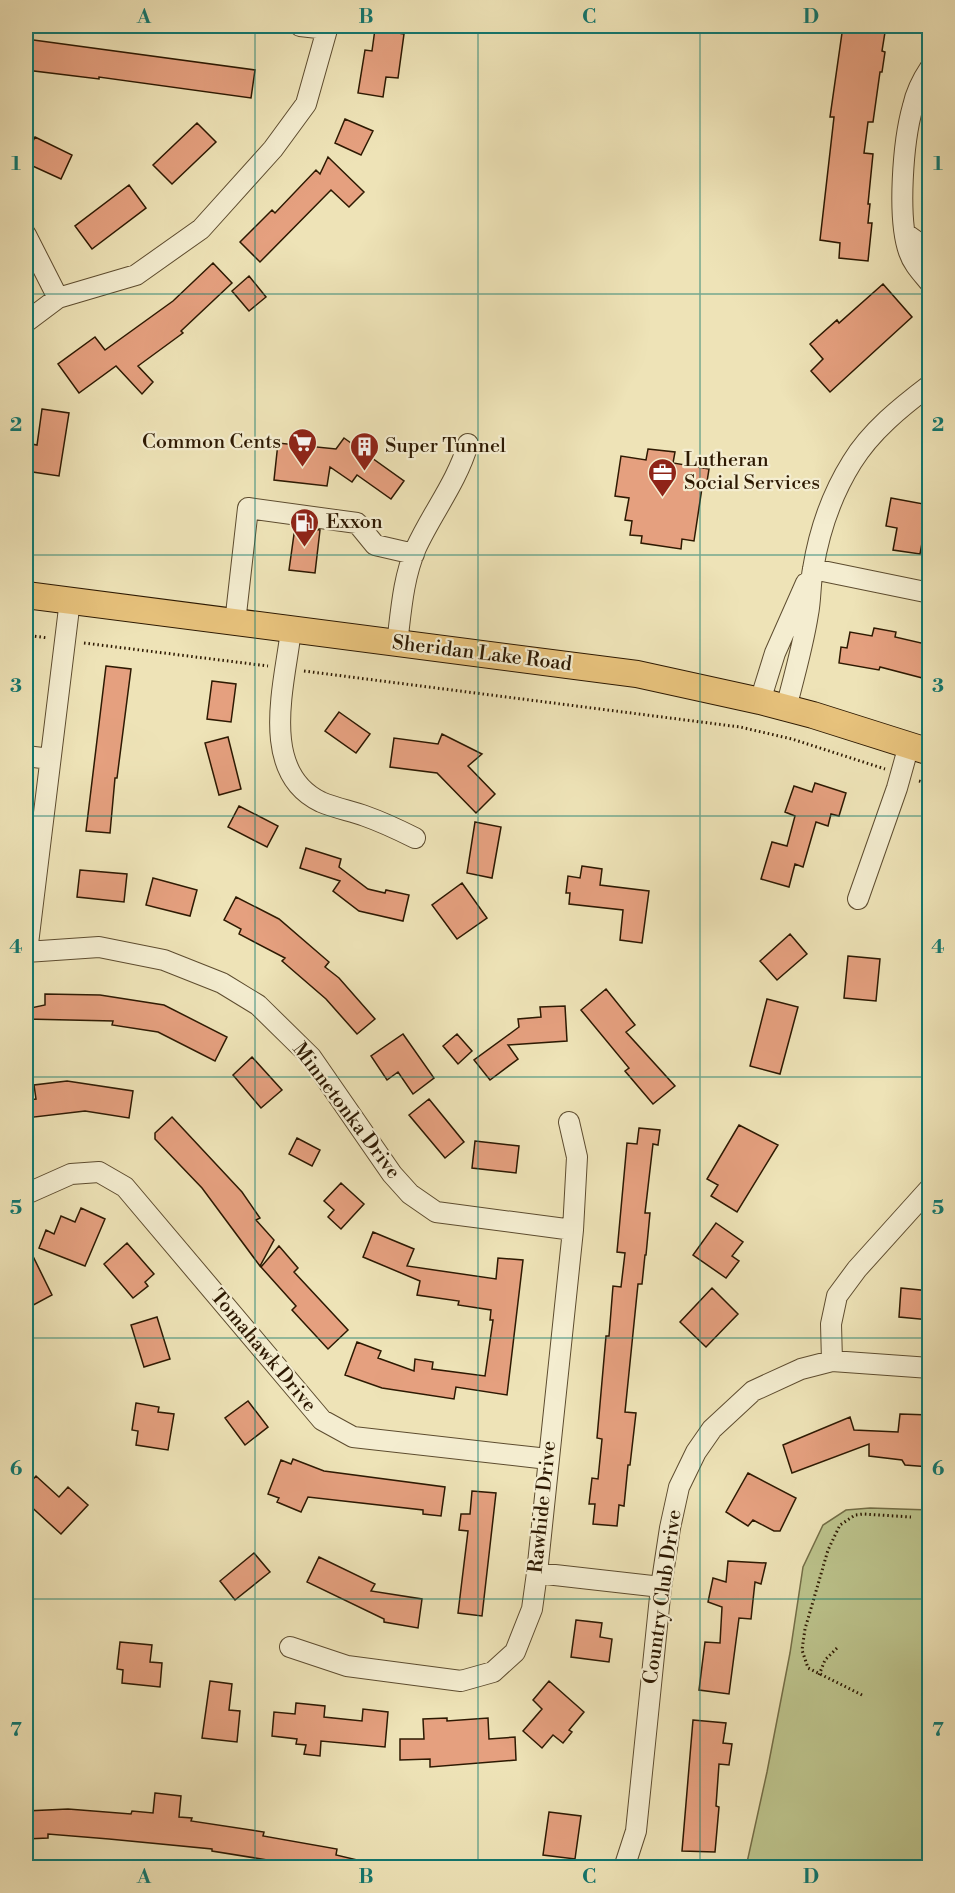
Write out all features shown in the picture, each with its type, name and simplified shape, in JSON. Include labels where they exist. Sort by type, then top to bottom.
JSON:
[{"type":"main road","name":"Sheridan Lake Road","points":[[26,595],[637,674],[760,701],[919,749]]},
{"type":"street","points":[[26,322],[58,298],[135,275],[201,229],[273,149],[306,104],[328,27],[300,26]]},
{"type":"street","points":[[930,68],[918,89],[908,129],[901,205],[906,245],[910,255],[930,283]]},
{"type":"street","points":[[906,234],[930,251]]},
{"type":"street","points":[[26,235],[58,298]]},
{"type":"street","points":[[786,708],[808,617],[813,569],[829,507],[852,461],[869,440],[930,385]]},
{"type":"street","points":[[397,644],[403,600],[414,554],[458,472],[468,444]]},
{"type":"street","points":[[235,623],[248,508],[357,523],[375,545],[414,554]]},
{"type":"street","points":[[813,569],[930,593]]},
{"type":"street","points":[[760,701],[775,653],[813,569]]},
{"type":"street","points":[[26,952],[70,600]]},
{"type":"street","points":[[291,630],[281,708],[281,750],[285,762],[301,787],[322,802],[368,816],[415,838]]},
{"type":"street","points":[[858,899],[901,775],[919,749]]},
{"type":"street","points":[[26,756],[50,759]]},
{"type":"street","name":"Minnetonka Drive","points":[[26,952],[99,947],[164,960],[222,983],[258,1005],[311,1057],[392,1174],[410,1194],[436,1212],[573,1230]]},
{"type":"street","name":"Rawhide Drive","points":[[290,1647],[347,1666],[461,1681],[493,1672],[515,1652],[532,1609],[537,1573],[573,1230],[577,1157],[569,1122]]},
{"type":"street","name":"Tomahawk Drive","points":[[26,1194],[71,1174],[99,1172],[125,1187],[322,1420],[353,1437],[548,1459]]},
{"type":"street","points":[[832,1361],[831,1324],[837,1296],[857,1269],[930,1188]]},
{"type":"street","name":"Country Club Drive","points":[[624,1868],[636,1831],[661,1587],[670,1528],[679,1487],[696,1452],[712,1429],[753,1391],[801,1369],[832,1361],[930,1368]]},
{"type":"street","points":[[537,1573],[661,1587]]},
{"type":"path","points":[[26,635],[732,726],[792,739],[930,784]]},
{"type":"path","points":[[862,1695],[808,1668],[802,1650],[805,1629],[828,1550],[840,1525],[855,1515],[911,1517]]},
{"type":"path","points":[[819,1675],[825,1659],[839,1646]]},
{"type":"green space","points":[[870,1508],[929,1510],[929,1867],[746,1867],[790,1653],[803,1567],[823,1525],[846,1510]]},
{"type":"building","points":[[843,26],[886,26],[882,51],[885,52],[882,72],[880,72],[873,122],[868,122],[864,153],[873,154],[868,204],[870,204],[868,223],[872,223],[868,261],[839,258],[840,243],[820,240],[834,117],[830,117]]},
{"type":"building","points":[[375,29],[404,34],[398,78],[386,77],[383,97],[358,93],[365,50],[372,51]]},
{"type":"building","points":[[26,39],[255,70],[251,98],[99,77],[99,79],[26,70]]},
{"type":"building","points":[[345,119],[373,131],[361,155],[335,143]]},
{"type":"building","points":[[197,123],[216,142],[172,184],[153,165]]},
{"type":"building","points":[[35,137],[72,155],[61,179],[26,163],[26,156]]},
{"type":"building","points":[[328,157],[364,192],[349,207],[331,190],[260,262],[240,242],[272,210],[275,213],[316,170],[320,174]]},
{"type":"building","points":[[129,185],[146,208],[92,249],[75,226]]},
{"type":"building","points":[[213,263],[232,283],[181,331],[183,333],[138,366],[153,382],[142,394],[116,366],[79,393],[58,364],[95,337],[105,350],[173,301]]},
{"type":"building","points":[[249,276],[266,297],[249,311],[232,291]]},
{"type":"building","points":[[883,284],[912,317],[830,392],[811,371],[823,359],[810,344],[837,320],[839,323]]},
{"type":"building","points":[[42,409],[69,413],[59,476],[26,471],[26,443],[37,445]]},
{"type":"building","points":[[344,438],[404,481],[391,499],[357,475],[352,482],[330,467],[327,486],[274,480],[278,443],[336,449]]},
{"type":"building","name":"Lutheran Social Services","points":[[648,449],[675,452],[673,463],[709,469],[706,488],[702,488],[694,541],[682,539],[681,549],[641,543],[642,536],[630,535],[632,521],[625,520],[629,498],[615,496],[621,456],[646,460]]},
{"type":"building","points":[[891,498],[929,505],[920,554],[893,550],[897,528],[886,526]]},
{"type":"building","name":"Exxon","points":[[295,527],[320,530],[315,573],[289,570]]},
{"type":"building","points":[[874,628],[896,632],[895,637],[930,645],[930,680],[880,667],[879,670],[839,663],[841,647],[847,648],[850,632],[872,636]]},
{"type":"building","points":[[106,666],[131,669],[117,778],[115,778],[110,833],[86,831]]},
{"type":"building","points":[[212,681],[236,684],[231,722],[207,719]]},
{"type":"building","points":[[339,712],[370,734],[356,753],[325,731]]},
{"type":"building","points":[[442,734],[482,754],[468,766],[495,794],[476,813],[437,773],[390,767],[394,738],[438,744]]},
{"type":"building","points":[[228,737],[241,789],[219,795],[205,743]]},
{"type":"building","points":[[815,783],[846,793],[839,816],[831,814],[828,826],[816,822],[803,867],[795,864],[789,887],[761,879],[772,842],[787,846],[795,816],[785,812],[794,786],[812,792]]},
{"type":"building","points":[[239,806],[278,826],[267,847],[228,827]]},
{"type":"building","points":[[475,822],[501,827],[492,878],[467,873]]},
{"type":"building","points":[[306,848],[341,859],[339,867],[368,889],[409,895],[403,921],[359,911],[333,891],[340,881],[300,868]]},
{"type":"building","points":[[582,866],[602,869],[600,885],[649,891],[642,943],[620,940],[623,910],[569,904],[570,893],[566,893],[568,876],[580,878]]},
{"type":"building","points":[[80,870],[127,874],[124,902],[77,897]]},
{"type":"building","points":[[153,878],[197,890],[190,916],[146,905]]},
{"type":"building","points":[[462,883],[487,918],[457,939],[432,905]]},
{"type":"building","points":[[236,897],[279,919],[329,962],[325,967],[339,978],[375,1019],[357,1034],[326,999],[282,961],[285,958],[239,934],[241,929],[224,920]]},
{"type":"building","points":[[790,934],[807,954],[777,980],[760,961]]},
{"type":"building","points":[[848,956],[880,959],[876,1001],[844,998]]},
{"type":"building","points":[[606,989],[635,1025],[626,1032],[675,1086],[653,1104],[625,1071],[629,1068],[581,1010]]},
{"type":"building","points":[[45,994],[100,995],[164,1005],[227,1037],[215,1061],[158,1032],[112,1025],[113,1021],[26,1019],[26,1009],[45,1005]]},
{"type":"building","points":[[767,999],[798,1007],[780,1074],[750,1066]]},
{"type":"building","points":[[565,1006],[567,1041],[508,1045],[518,1059],[490,1080],[474,1060],[519,1027],[518,1019],[541,1017],[540,1007]]},
{"type":"building","points":[[403,1034],[434,1078],[413,1094],[398,1072],[387,1080],[371,1056]]},
{"type":"building","points":[[457,1034],[472,1051],[458,1064],[443,1046]]},
{"type":"building","points":[[252,1057],[282,1090],[261,1108],[233,1075]]},
{"type":"building","points":[[67,1081],[133,1091],[129,1118],[85,1111],[26,1118],[26,1100],[36,1099],[34,1085]]},
{"type":"building","points":[[429,1099],[464,1142],[445,1158],[409,1115]]},
{"type":"building","points":[[172,1117],[242,1192],[260,1218],[256,1220],[274,1240],[260,1266],[202,1188],[155,1139],[155,1133]]},
{"type":"building","points":[[739,1125],[778,1145],[737,1212],[711,1196],[718,1185],[707,1179]]},
{"type":"building","points":[[639,1128],[660,1130],[658,1145],[653,1144],[645,1213],[650,1213],[646,1255],[642,1284],[638,1284],[625,1412],[636,1413],[630,1465],[628,1465],[624,1506],[619,1505],[617,1526],[593,1524],[595,1504],[589,1504],[592,1478],[598,1479],[602,1439],[597,1438],[606,1336],[609,1336],[613,1286],[621,1287],[625,1253],[617,1252],[627,1143],[637,1144]]},
{"type":"building","points":[[297,1138],[320,1150],[312,1166],[289,1154]]},
{"type":"building","points":[[475,1141],[519,1146],[516,1173],[472,1168]]},
{"type":"building","points":[[341,1183],[364,1204],[341,1229],[328,1217],[334,1210],[324,1201]]},
{"type":"building","points":[[81,1208],[105,1219],[85,1266],[39,1248],[46,1230],[54,1234],[61,1216],[75,1222]]},
{"type":"building","points":[[716,1223],[743,1242],[732,1256],[739,1261],[726,1278],[693,1255]]},
{"type":"building","points":[[373,1232],[414,1249],[407,1266],[496,1279],[498,1258],[523,1260],[507,1395],[456,1387],[454,1399],[382,1388],[345,1375],[357,1342],[381,1351],[378,1358],[414,1371],[415,1359],[433,1362],[432,1369],[485,1376],[493,1320],[490,1320],[491,1310],[458,1305],[459,1301],[417,1295],[420,1281],[363,1257]]},
{"type":"building","points":[[26,1242],[52,1295],[26,1309]]},
{"type":"building","points":[[127,1243],[154,1274],[145,1282],[148,1286],[133,1298],[104,1264]]},
{"type":"building","points":[[279,1246],[298,1268],[294,1272],[348,1330],[328,1349],[292,1310],[296,1306],[261,1267]]},
{"type":"building","points":[[712,1288],[738,1314],[706,1347],[680,1322]]},
{"type":"building","points":[[901,1288],[930,1291],[930,1320],[899,1317]]},
{"type":"building","points":[[157,1317],[170,1359],[144,1367],[131,1325]]},
{"type":"building","points":[[248,1401],[268,1427],[245,1445],[225,1418]]},
{"type":"building","points":[[136,1403],[159,1407],[158,1412],[174,1414],[168,1450],[136,1445],[138,1431],[132,1430]]},
{"type":"building","points":[[900,1414],[930,1415],[930,1467],[905,1465],[902,1460],[869,1456],[869,1444],[792,1473],[783,1445],[850,1417],[854,1430],[898,1432]]},
{"type":"building","points":[[293,1459],[324,1471],[445,1487],[441,1516],[423,1514],[423,1510],[308,1497],[301,1512],[277,1502],[279,1498],[268,1494],[281,1460],[291,1464]]},
{"type":"building","points":[[748,1473],[796,1498],[780,1531],[774,1531],[753,1520],[748,1526],[726,1512]]},
{"type":"building","points":[[36,1476],[59,1497],[68,1487],[88,1505],[61,1534],[26,1502],[26,1487]]},
{"type":"building","points":[[472,1491],[496,1493],[482,1616],[458,1613],[468,1531],[459,1530],[461,1514],[470,1514]]},
{"type":"building","points":[[254,1553],[270,1572],[235,1600],[220,1581]]},
{"type":"building","points":[[319,1557],[375,1584],[371,1591],[422,1599],[418,1628],[384,1622],[384,1619],[307,1582]]},
{"type":"building","points":[[728,1561],[766,1563],[761,1584],[755,1582],[751,1619],[739,1618],[729,1694],[699,1690],[705,1642],[720,1643],[722,1607],[708,1602],[713,1578],[726,1582]]},
{"type":"building","points":[[576,1620],[602,1623],[600,1637],[612,1639],[609,1662],[571,1657]]},
{"type":"building","points":[[120,1642],[152,1645],[150,1662],[162,1663],[160,1687],[122,1683],[123,1670],[117,1669]]},
{"type":"building","points":[[210,1681],[232,1684],[229,1710],[240,1711],[237,1742],[202,1738]]},
{"type":"building","points":[[549,1681],[584,1712],[569,1730],[572,1732],[563,1743],[553,1735],[542,1748],[523,1731],[542,1709],[533,1700]]},
{"type":"building","points":[[296,1703],[325,1706],[324,1717],[362,1721],[363,1709],[388,1712],[385,1747],[321,1741],[320,1756],[304,1754],[306,1745],[296,1744],[297,1739],[272,1736],[274,1712],[295,1714]]},
{"type":"building","points":[[447,1718],[447,1721],[488,1718],[489,1739],[515,1737],[516,1760],[430,1767],[430,1759],[400,1760],[400,1739],[424,1739],[423,1719]]},
{"type":"building","points":[[693,1720],[726,1723],[723,1743],[732,1744],[729,1765],[719,1764],[716,1806],[719,1807],[715,1852],[682,1851]]},
{"type":"building","points":[[155,1793],[181,1796],[179,1817],[192,1818],[191,1821],[264,1832],[263,1836],[337,1849],[336,1855],[366,1862],[366,1868],[288,1868],[279,1866],[280,1862],[212,1851],[212,1849],[109,1839],[48,1834],[48,1838],[26,1839],[26,1811],[68,1809],[131,1814],[132,1811],[153,1813]]},
{"type":"building","points":[[549,1812],[581,1816],[575,1859],[543,1855]]},
{"type":"place","name":"Common Cents","points":[[302,468]]},
{"type":"place","name":"Super Tunnel","points":[[364,472]]},
{"type":"place","name":"Lutheran Social Services","points":[[663,498]]},
{"type":"place","name":"Exxon","points":[[305,548]]}]
